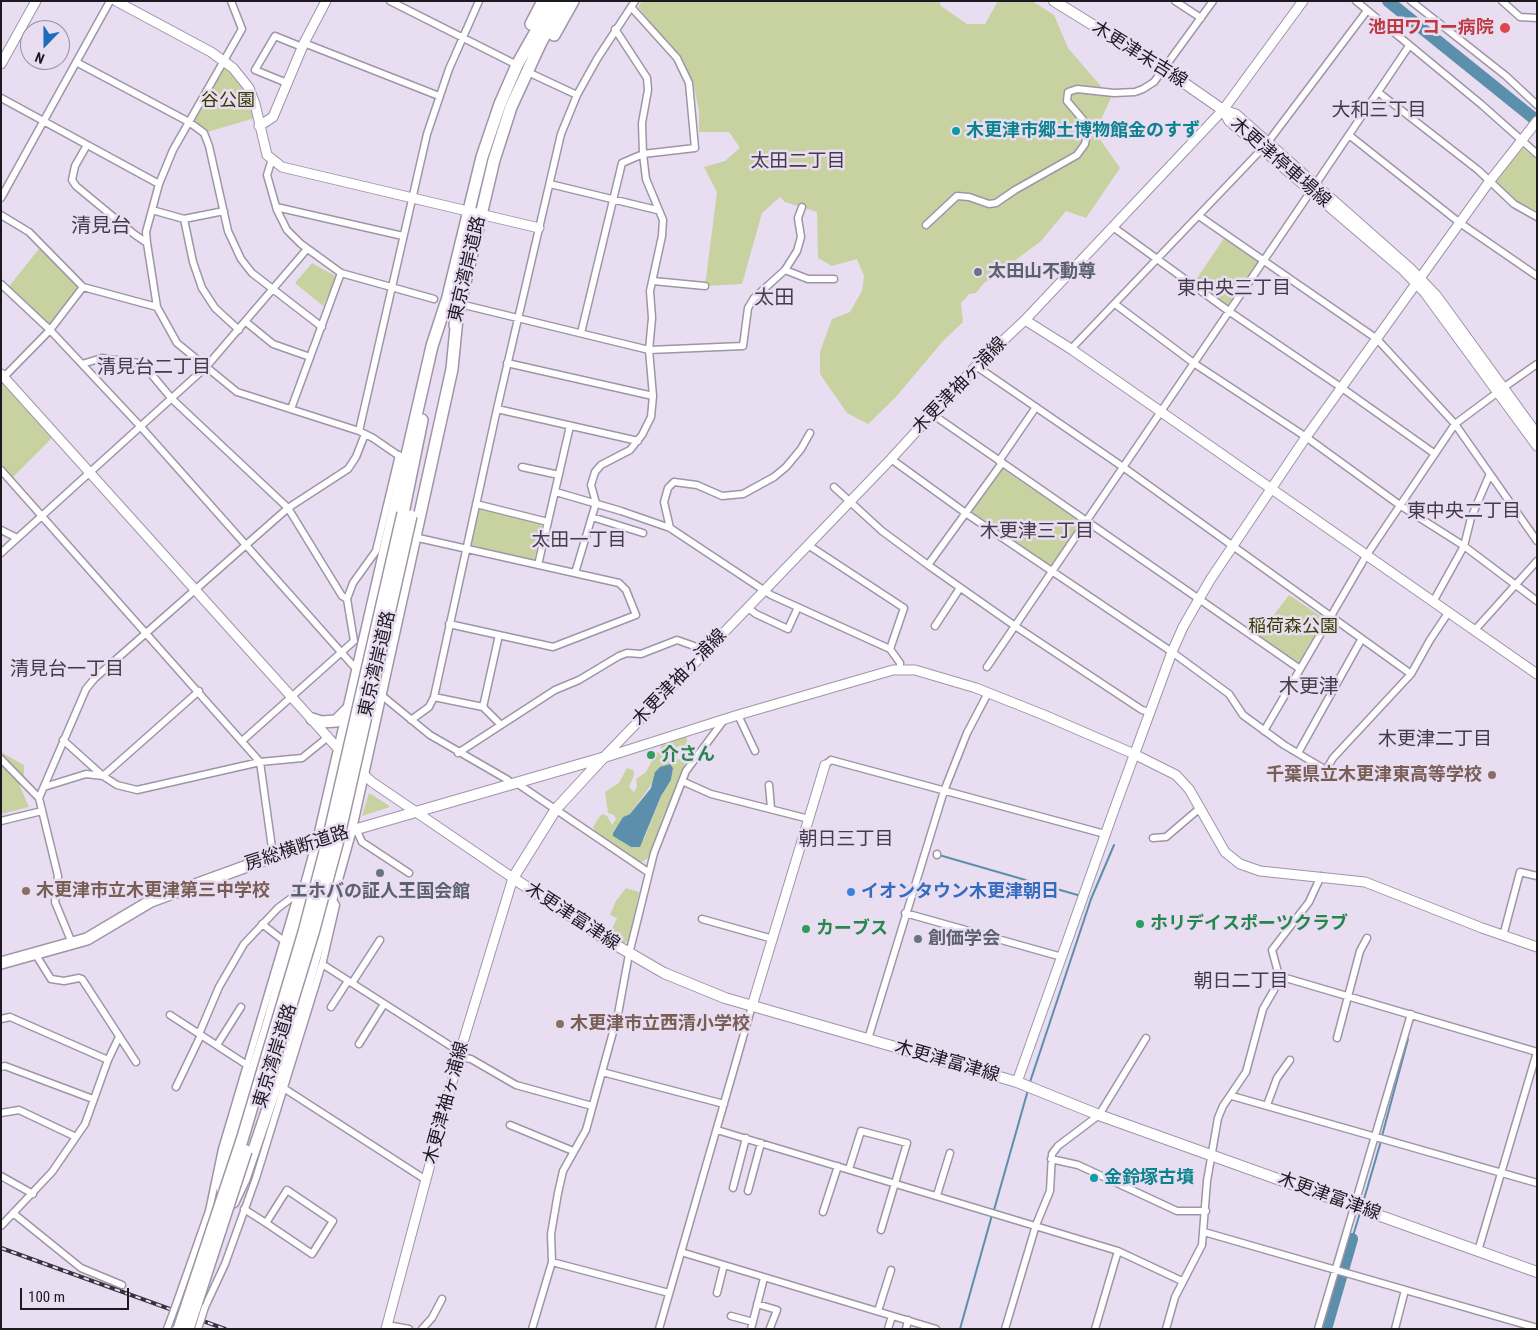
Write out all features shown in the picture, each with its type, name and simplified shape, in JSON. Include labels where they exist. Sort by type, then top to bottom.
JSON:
[{"type":"highway","points":[[517,65],[517,52],[544,1]]},
{"type":"highway","name":"東京湾岸道路","points":[[179,1329],[242,1140],[307,923],[457,318],[494,160],[511,107],[553,1]]},
{"type":"highway","name":"東京湾岸道路","points":[[188,1329],[226,1215],[308,952],[338,840],[407,514],[446,303],[468,211],[494,122],[517,65],[564,1]]},
{"type":"highway","points":[[511,107],[573,1]]},
{"type":"highway","points":[[223,1196],[221,1175],[268,1026],[302,891],[319,839],[358,671],[402,457],[432,346],[446,303]]},
{"type":"highway","points":[[226,1215],[244,1180],[293,1035],[331,898],[353,830],[362,772],[452,369],[457,318]]},
{"type":"highway","points":[[312,719],[321,722],[336,721],[342,718],[350,706]]},
{"type":"highway","name":"房総横断道路","points":[[1,963],[36,955],[87,939],[152,901],[273,855],[319,839],[353,830]]},
{"type":"main road","name":"木更津末吉線","points":[[1054,1],[1164,69],[1223,110]]},
{"type":"main road","name":"房総横断道路","points":[[353,830],[603,758]]},
{"type":"main road","name":"木更津富津線","points":[[603,758],[556,809],[513,878],[629,954],[681,982],[752,1006],[1017,1082],[1099,1114],[1537,1272]]},
{"type":"street","points":[[1,64],[36,1]]},
{"type":"street","points":[[1,198],[110,1]]},
{"type":"street","points":[[116,1],[224,60],[233,68],[249,88],[255,104],[267,155],[282,166],[539,228]]},
{"type":"street","points":[[231,1],[242,29],[173,150],[159,184],[146,232],[158,307],[177,343],[237,392],[362,432],[402,457],[376,551],[354,583],[347,599],[354,641],[343,653],[242,741]]},
{"type":"street","points":[[259,126],[273,117],[303,45],[326,1]]},
{"type":"street","points":[[390,1],[517,65]]},
{"type":"street","points":[[39,798],[86,688],[95,678],[288,508],[348,469],[356,458],[391,288],[439,96],[462,37],[479,1]]},
{"type":"street","points":[[1175,1],[1201,18]]},
{"type":"street","points":[[926,225],[957,196],[969,197],[988,204],[996,203],[1077,155],[1085,144],[1088,129],[1084,121],[1067,101],[1067,96],[1071,90],[1135,92],[1154,82],[1213,1]]},
{"type":"street","name":"木更津袖ヶ浦線","points":[[603,758],[891,459],[976,366],[1025,320],[1223,110],[1303,1]]},
{"type":"street","points":[[1356,1],[1366,12],[1482,105],[1520,141],[1537,154]]},
{"type":"street","points":[[1411,1],[1506,76],[1537,105]]},
{"type":"street","points":[[1502,1],[1520,17],[1537,18]]},
{"type":"street","points":[[411,720],[429,707],[434,697],[517,317],[561,134],[577,95],[615,29],[633,4],[677,58],[690,84],[695,148],[643,154],[622,163],[581,333]]},
{"type":"street","points":[[1071,349],[1265,146],[1366,12]]},
{"type":"street","points":[[575,573],[596,503],[591,485],[597,469],[630,450],[638,441],[651,417],[653,396],[649,350],[652,318],[650,291],[663,220],[657,210],[646,179],[643,154],[642,123],[648,90],[647,78],[615,29]]},
{"type":"street","points":[[287,83],[255,70],[275,36],[439,96]]},
{"type":"street","points":[[987,667],[1409,46]]},
{"type":"street","points":[[76,62],[189,122],[204,133],[209,146],[228,231],[241,259],[252,273],[272,290],[322,327]]},
{"type":"street","points":[[532,74],[577,95]]},
{"type":"street","points":[[1378,92],[1478,170],[1514,204],[1537,217]]},
{"type":"street","points":[[1,98],[159,184]]},
{"type":"street","name":"木更津停車場線","points":[[1223,110],[1236,114],[1265,146],[1436,296],[1537,446]]},
{"type":"street","points":[[1017,1082],[1172,652],[1199,599],[1232,546],[1306,437],[1489,182],[1537,121]]},
{"type":"street","points":[[1349,135],[1460,223],[1537,276]]},
{"type":"street","points":[[87,145],[75,166],[72,180],[76,186],[134,234],[147,242]]},
{"type":"street","points":[[272,159],[267,175],[276,207],[287,230],[307,249],[341,272],[434,299]]},
{"type":"street","points":[[550,184],[657,210]]},
{"type":"street","points":[[276,207],[403,236]]},
{"type":"street","points":[[460,304],[649,350],[743,346],[748,308],[754,298],[785,270],[800,244],[801,237],[798,218],[802,207]]},
{"type":"street","points":[[152,210],[184,219],[224,211]]},
{"type":"street","points":[[1,215],[29,232],[83,287],[158,307]]},
{"type":"street","points":[[1199,216],[1377,339],[1455,424],[1537,541]]},
{"type":"street","points":[[184,219],[193,262],[202,288],[215,308],[239,330]]},
{"type":"street","points":[[1113,227],[1230,312],[1435,454]]},
{"type":"street","points":[[1,553],[206,367],[307,249]]},
{"type":"street","points":[[785,270],[808,279],[834,279]]},
{"type":"street","points":[[291,409],[341,272]]},
{"type":"street","points":[[653,281],[705,286]]},
{"type":"street","points":[[1,284],[50,330],[141,427],[380,694],[411,720],[458,753],[556,809],[648,872]]},
{"type":"street","points":[[83,287],[50,330],[2,377],[91,472],[292,698],[372,782],[513,878]]},
{"type":"street","points":[[1115,304],[1194,364],[1306,437],[1400,506],[1464,546],[1537,601]]},
{"type":"street","points":[[1025,320],[1071,349],[1537,674]]},
{"type":"street","points":[[246,322],[273,344],[310,358]]},
{"type":"street","points":[[82,364],[102,358],[139,363],[172,399],[288,508],[342,596],[347,599]]},
{"type":"street","points":[[507,363],[653,396]]},
{"type":"street","points":[[1264,731],[1366,556],[1455,424],[1537,364]]},
{"type":"street","points":[[976,366],[1123,467],[1361,640],[1411,674]]},
{"type":"street","name":"木更津停車場線","points":[[1501,390],[1537,434]]},
{"type":"street","points":[[928,565],[967,514],[1036,407]]},
{"type":"street","points":[[497,409],[638,441]]},
{"type":"street","points":[[932,414],[1300,669]]},
{"type":"street","points":[[538,565],[570,426]]},
{"type":"street","points":[[670,528],[664,502],[668,488],[674,482],[697,485],[722,496],[743,494],[774,477],[786,467],[801,449],[810,433]]},
{"type":"street","points":[[891,459],[967,514],[1172,652],[1229,694],[1243,715],[1264,731],[1326,770],[1333,758],[1411,674],[1448,613]]},
{"type":"street","points":[[522,467],[559,476]]},
{"type":"street","points":[[1,470],[148,633],[260,762],[273,855]]},
{"type":"street","points":[[1432,602],[1464,546],[1471,518],[1490,476]]},
{"type":"street","points":[[834,486],[882,531],[960,588],[1142,710],[1150,712]]},
{"type":"street","points":[[556,492],[596,503],[670,528],[764,590],[798,608],[890,649],[898,659],[900,669]]},
{"type":"street","points":[[476,504],[548,522]]},
{"type":"street","points":[[592,517],[643,534]]},
{"type":"street","points":[[1,530],[17,538]]},
{"type":"street","points":[[414,536],[618,583],[626,590],[636,616],[553,648],[449,624]]},
{"type":"street","points":[[808,545],[904,608],[890,649]]},
{"type":"street","points":[[1474,631],[1537,561]]},
{"type":"street","points":[[935,626],[960,588]]},
{"type":"street","points":[[748,608],[756,614],[788,629],[798,608]]},
{"type":"street","points":[[483,707],[500,635]]},
{"type":"street","points":[[458,753],[555,690],[579,680],[619,656],[641,654],[677,640],[694,646],[704,653]]},
{"type":"street","points":[[1298,753],[1361,640]]},
{"type":"street","points":[[603,758],[738,715],[900,669],[924,672],[988,693],[1134,754],[1176,774],[1189,788],[1217,840],[1233,860],[1260,871],[1365,882],[1503,936],[1537,947]]},
{"type":"street","points":[[44,787],[86,774],[103,776],[199,691]]},
{"type":"street","points":[[868,1039],[905,913],[944,791],[967,733],[988,693]]},
{"type":"street","points":[[434,697],[483,707],[501,725]]},
{"type":"street","points":[[738,715],[755,751]]},
{"type":"street","points":[[532,1329],[552,1262],[554,1211],[563,1171],[586,1130],[618,1014],[629,954],[648,872],[686,771],[724,720]]},
{"type":"street","points":[[63,740],[103,776],[117,785],[137,790],[260,762],[302,758],[328,737]]},
{"type":"street","points":[[1,759],[39,798],[59,881],[55,902],[72,943]]},
{"type":"street","points":[[659,1329],[772,938],[825,765],[831,760],[1105,834]]},
{"type":"street","points":[[682,781],[711,794],[809,819]]},
{"type":"street","points":[[769,785],[771,808]]},
{"type":"street","points":[[1152,838],[1166,837],[1200,808]]},
{"type":"street","points":[[1,821],[42,811]]},
{"type":"street","points":[[353,830],[362,842],[409,873]]},
{"type":"street","points":[[1503,936],[1520,872],[1537,876]]},
{"type":"street","points":[[1166,1329],[1182,1281],[1197,1256],[1204,1232],[1212,1154],[1218,1118],[1223,1106],[1232,1096],[1246,1072],[1263,1009],[1274,990],[1279,976],[1272,950],[1309,902],[1321,876]]},
{"type":"street","name":"木更津袖ヶ浦線","points":[[387,1327],[459,1054],[513,878]]},
{"type":"street","points":[[176,1087],[226,974],[244,944],[278,908],[302,891]]},
{"type":"street","points":[[167,1329],[209,1211],[222,1149],[284,941],[302,891]]},
{"type":"street","points":[[198,1329],[205,1307],[225,1264],[244,1209],[322,964],[336,905],[331,898]]},
{"type":"street","points":[[905,913],[1062,957]]},
{"type":"street","points":[[702,919],[772,938]]},
{"type":"street","points":[[262,924],[284,941]]},
{"type":"street","points":[[1338,1038],[1360,951],[1367,938]]},
{"type":"street","points":[[331,1007],[380,940]]},
{"type":"street","points":[[36,955],[51,979],[64,981],[79,978],[82,980],[136,1062]]},
{"type":"street","points":[[322,964],[459,1054],[516,1085],[592,1106]]},
{"type":"street","points":[[1279,976],[1537,1052],[1478,1251]]},
{"type":"street","points":[[359,1044],[384,1004]]},
{"type":"street","points":[[216,1045],[241,1007]]},
{"type":"street","points":[[1318,1329],[1411,1014]]},
{"type":"street","points":[[170,1015],[247,1065]]},
{"type":"street","points":[[1,1019],[10,1017],[108,1060]]},
{"type":"street","points":[[1,1226],[52,1172],[85,1124],[108,1060],[119,1037]]},
{"type":"street","points":[[1005,1329],[1036,1225],[1050,1191],[1051,1158],[1058,1146],[1099,1114],[1146,1038]]},
{"type":"street","points":[[1267,1105],[1277,1078],[1290,1060]]},
{"type":"street","points":[[1,1066],[93,1099]]},
{"type":"street","points":[[602,1072],[724,1104]]},
{"type":"street","points":[[282,1087],[426,1180]]},
{"type":"street","points":[[1232,1096],[1537,1183]]},
{"type":"street","points":[[1,1114],[19,1110],[76,1137]]},
{"type":"street","points":[[510,1125],[574,1151]]},
{"type":"street","points":[[717,1130],[1118,1251],[1182,1281]]},
{"type":"street","points":[[849,1169],[861,1131],[907,1143],[881,1230]]},
{"type":"street","points":[[733,1188],[746,1138]]},
{"type":"street","points":[[748,1191],[762,1143]]},
{"type":"street","points":[[937,1195],[950,1153]]},
{"type":"street","points":[[1051,1158],[1078,1165],[1177,1212],[1206,1211]]},
{"type":"street","points":[[823,1212],[838,1166]]},
{"type":"street","points":[[1,1176],[33,1194]]},
{"type":"street","points":[[244,1209],[312,1254],[333,1221],[287,1190],[266,1223]]},
{"type":"street","points":[[13,1213],[81,1268],[122,1285]]},
{"type":"street","points":[[1204,1232],[1537,1328]]},
{"type":"street","points":[[1095,1329],[1118,1251]]},
{"type":"street","points":[[681,1252],[936,1329]]},
{"type":"street","points":[[552,1262],[669,1293]]},
{"type":"street","points":[[718,1293],[724,1265]]},
{"type":"street","points":[[878,1312],[890,1270]]},
{"type":"street","points":[[732,1316],[752,1325],[764,1278]]},
{"type":"street","points":[[1395,1329],[1405,1290]]},
{"type":"street","points":[[422,1329],[432,1318],[442,1299]]},
{"type":"street","points":[[757,1304],[777,1310],[770,1328]]},
{"type":"street","points":[[888,1329],[892,1316]]},
{"type":"street","points":[[906,1329],[908,1320]]},
{"type":"street","points":[[387,1327],[408,1329]]},
{"type":"green space","points":[[642,1],[939,1],[941,6],[967,24],[985,24],[998,1],[1032,1],[1054,15],[1068,48],[1111,98],[1095,132],[1120,168],[1086,218],[1066,211],[1040,242],[983,284],[976,293],[969,294],[961,303],[963,322],[943,341],[895,398],[868,424],[847,413],[820,374],[820,352],[832,319],[850,312],[862,291],[864,276],[857,259],[832,266],[818,258],[817,212],[785,202],[780,197],[762,213],[742,284],[705,286],[717,192],[704,167],[725,161],[740,148],[729,132],[699,132],[699,111],[693,82],[679,57],[638,7]]},
{"type":"green space","name":"谷公園","points":[[224,60],[242,78],[258,117],[204,133],[189,122]]},
{"type":"green space","points":[[1521,147],[1537,159],[1537,212],[1516,201],[1494,180]]},
{"type":"green space","points":[[1225,237],[1261,261],[1229,307],[1195,281]]},
{"type":"green space","points":[[42,245],[83,287],[50,330],[7,289]]},
{"type":"green space","points":[[312,263],[337,277],[323,306],[295,283]]},
{"type":"green space","points":[[1,380],[56,434],[10,480],[1,470]]},
{"type":"green space","points":[[1003,469],[1081,522],[1054,565],[1049,565],[972,512]]},
{"type":"green space","points":[[479,509],[540,524],[542,526],[534,561],[469,546]]},
{"type":"green space","name":"稲荷森公園","points":[[1289,595],[1325,619],[1298,664],[1257,637]]},
{"type":"green space","points":[[685,735],[687,739],[686,745],[677,747],[671,754],[674,759],[684,760],[685,771],[661,821],[662,826],[650,857],[638,864],[596,834],[593,827],[603,814],[607,816],[612,825],[616,819],[614,815],[608,813],[605,792],[619,783],[627,768],[633,770],[634,775],[629,787],[634,792],[637,787],[636,779],[646,772],[656,753],[660,752],[662,742]],"holes":[[[669,764],[673,768],[671,780],[661,796],[644,839],[631,847],[613,836],[623,817],[630,814],[664,767]]]},
{"type":"green space","points":[[1,752],[24,765],[24,776],[19,784],[29,807],[1,814]]},
{"type":"green space","points":[[369,793],[388,805],[390,807],[362,816]]},
{"type":"green space","points":[[626,888],[639,892],[629,941],[624,943],[610,934],[617,918],[610,915],[616,901]]},
{"type":"water","points":[[670,764],[673,768],[671,780],[661,796],[640,847],[631,847],[613,836],[623,817],[630,814],[651,788],[655,772],[660,767]]},
{"type":"waterway","points":[[1388,1],[1537,121]]},
{"type":"waterway","points":[[1030,1082],[1091,899],[1114,845]]},
{"type":"waterway","points":[[939,855],[1081,896]]},
{"type":"waterway","points":[[1382,1136],[1408,1039]]},
{"type":"waterway","points":[[994,1210],[1028,1090]]},
{"type":"waterway","points":[[1362,1206],[1381,1141]]},
{"type":"waterway","points":[[1352,1239],[1360,1213]]},
{"type":"waterway","points":[[960,1329],[992,1215]]},
{"type":"waterway","points":[[1326,1329],[1352,1239]]},
{"type":"railway","points":[[1,1248],[225,1329]]},
{"type":"place","name":"池田ワコー病院","points":[[1505,28]]},
{"type":"place","name":"木更津市郷土博物館金のすず","points":[[956,131]]},
{"type":"place","name":"太田山不動尊","points":[[978,272]]},
{"type":"place","name":"介さん","points":[[651,755]]},
{"type":"place","name":"千葉県立木更津東高等学校","points":[[1492,775]]},
{"type":"place","name":"エホバの証人王国会館","points":[[380,873]]},
{"type":"place","name":"木更津市立木更津第三中学校","points":[[26,891]]},
{"type":"place","name":"イオンタウン木更津朝日","points":[[851,892]]},
{"type":"place","name":"ホリデイスポーツクラブ","points":[[1140,924]]},
{"type":"place","name":"カーブス","points":[[806,929]]},
{"type":"place","name":"創価学会","points":[[918,939]]},
{"type":"place","name":"木更津市立西清小学校","points":[[560,1024]]},
{"type":"place","name":"金鈴塚古墳","points":[[1094,1178]]},
{"type":"district","name":"大和三丁目","points":[[1379,111]]},
{"type":"district","name":"太田二丁目","points":[[798,162]]},
{"type":"district","name":"清見台","points":[[101,227]]},
{"type":"district","name":"東中央三丁目","points":[[1234,289]]},
{"type":"district","name":"太田","points":[[774,299]]},
{"type":"district","name":"清見台二丁目","points":[[154,368]]},
{"type":"district","name":"東中央二丁目","points":[[1464,512]]},
{"type":"district","name":"木更津三丁目","points":[[1037,532]]},
{"type":"district","name":"太田一丁目","points":[[579,541]]},
{"type":"district","name":"清見台一丁目","points":[[67,670]]},
{"type":"district","name":"木更津","points":[[1309,688]]},
{"type":"district","name":"木更津二丁目","points":[[1435,740]]},
{"type":"district","name":"朝日三丁目","points":[[846,840]]},
{"type":"district","name":"朝日二丁目","points":[[1241,982]]}]
